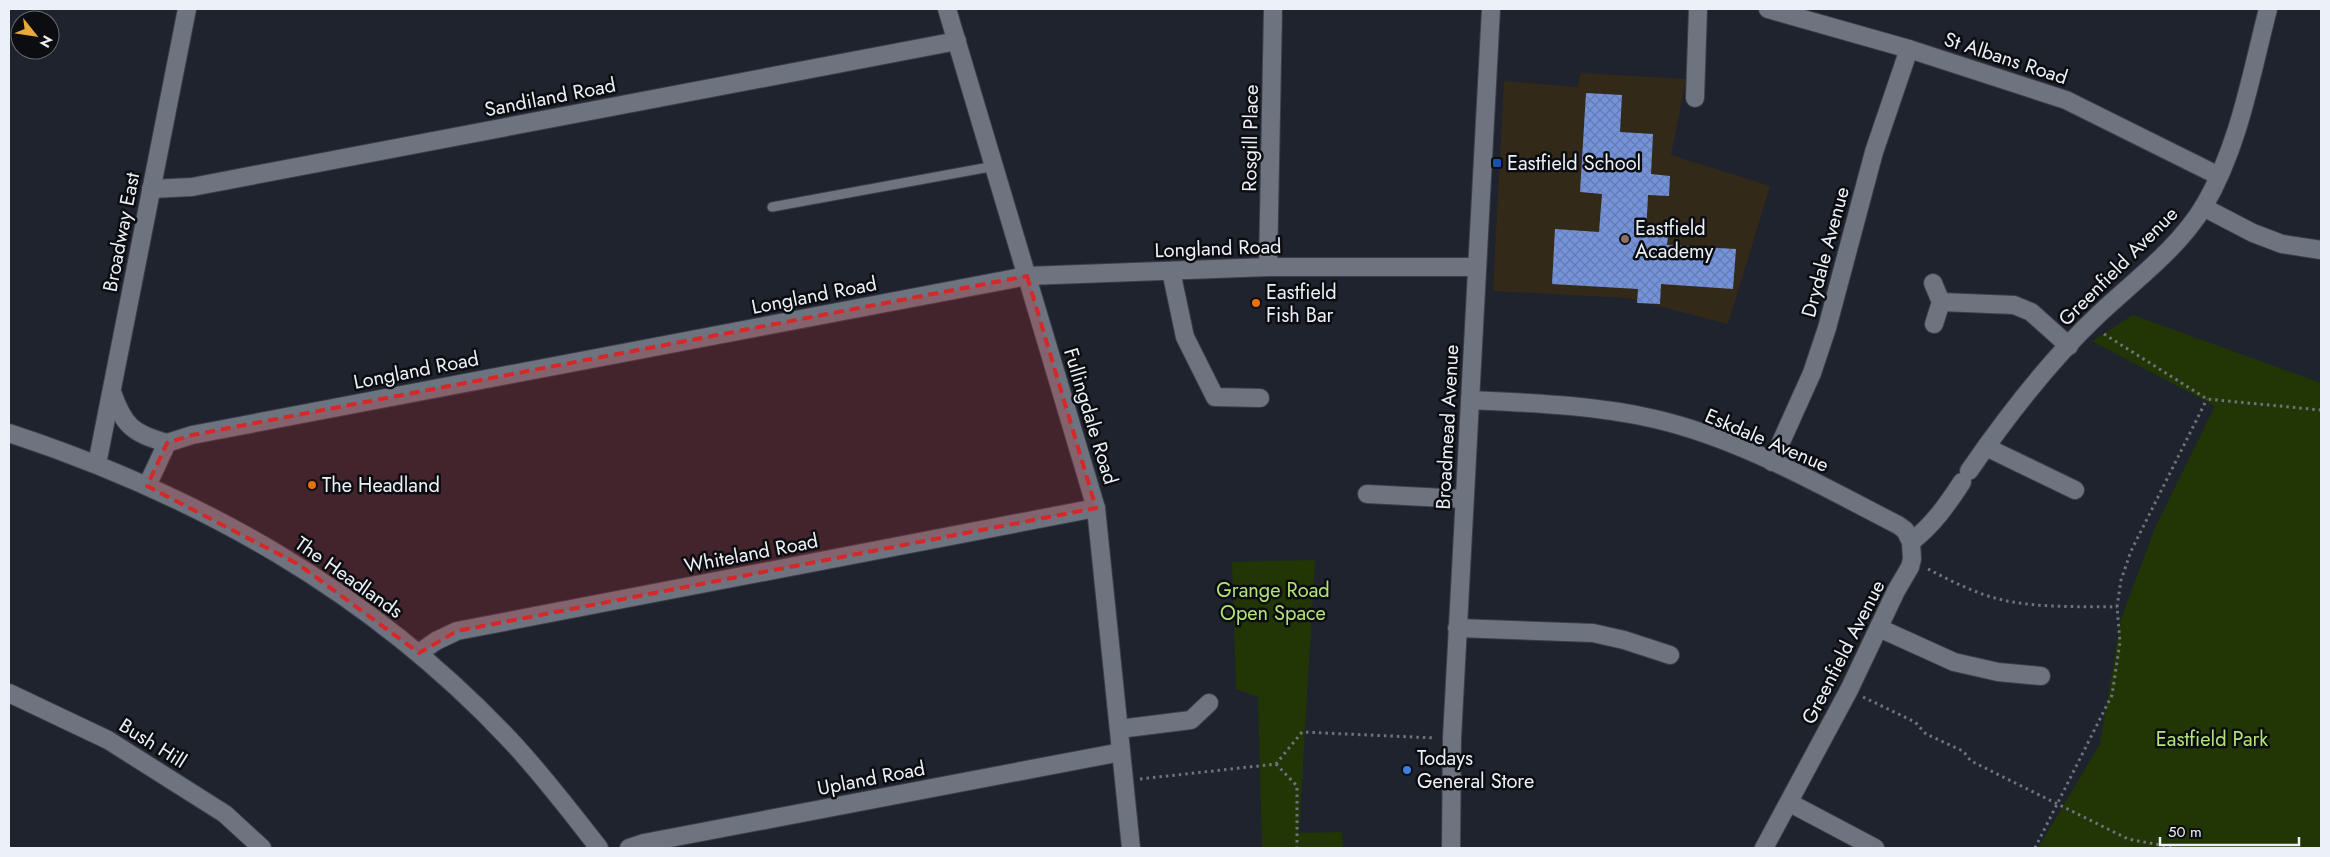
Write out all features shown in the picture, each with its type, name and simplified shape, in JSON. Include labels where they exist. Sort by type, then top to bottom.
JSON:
[{"type":"street","name":"Broadway East","points":[[97,464],[187,9]]},
{"type":"street","name":"Fullingdale Road","points":[[948,9],[1096,508],[1131,848]]},
{"type":"street","name":"Rosgill Place","points":[[1268,267],[1273,9]]},
{"type":"street","name":"Broadmead Avenue","points":[[1451,848],[1452,738],[1457,628],[1490,9]]},
{"type":"street","points":[[1695,98],[1698,9]]},
{"type":"street","name":"St Albans Road","points":[[1768,9],[1908,49],[2066,100],[2219,176]]},
{"type":"street","name":"Greenfield Avenue","points":[[1764,848],[1790,803],[1849,690],[1912,561],[1911,542],[1928,529],[1941,514],[2015,408],[2069,346],[2088,325],[2172,248],[2203,208],[2219,176],[2237,127],[2268,9]]},
{"type":"street","name":"Sandiland Road","points":[[151,189],[192,187],[957,41]]},
{"type":"street","name":"Drydale Avenue","points":[[1772,462],[1812,374],[1824,337],[1874,152],[1908,49]]},
{"type":"street","points":[[2203,208],[2253,233],[2282,244],[2321,250]]},
{"type":"street","name":"Longland Road","points":[[167,443],[192,435],[1027,276],[1268,267],[1476,267]]},
{"type":"street","points":[[1170,271],[1185,337],[1215,397],[1260,398]]},
{"type":"street","points":[[1933,283],[1941,302],[1934,324]]},
{"type":"street","points":[[1941,302],[2014,305],[2031,312],[2069,346]]},
{"type":"street","points":[[112,391],[119,414],[126,424],[145,437],[167,443],[147,486]]},
{"type":"street","name":"Eskdale Avenue","points":[[1470,400],[1570,406],[1624,413],[1698,432],[1772,462],[1898,525],[1905,530],[1911,542]]},
{"type":"street","name":"The Headlands","points":[[9,433],[97,464],[201,511],[298,564],[347,598],[419,654],[510,740],[550,784],[599,848]]},
{"type":"street","points":[[1986,447],[2075,490]]},
{"type":"street","points":[[1367,494],[1464,499]]},
{"type":"street","name":"Whiteland Road","points":[[419,654],[436,641],[457,631],[1096,508]]},
{"type":"street","points":[[1457,628],[1593,633],[1624,640],[1670,655]]},
{"type":"street","points":[[1879,628],[1954,662],[1998,672],[2041,676]]},
{"type":"street","name":"Bush Hill","points":[[9,693],[108,740],[225,814],[262,848]]},
{"type":"street","points":[[1119,729],[1191,720],[1209,703]]},
{"type":"street","name":"Upland Road","points":[[629,848],[644,843],[1122,752]]},
{"type":"street","points":[[1790,803],[1875,848]]},
{"type":"lane","points":[[772,207],[995,166]]},
{"type":"path","points":[[2088,325],[2207,399],[2321,410]]},
{"type":"path","points":[[2035,848],[2059,805],[2112,695],[2120,642],[2118,607],[2121,580],[2131,552],[2207,399]]},
{"type":"path","points":[[1912,561],[1962,586],[1988,596],[2013,602],[2044,605],[2118,607]]},
{"type":"path","points":[[1849,690],[1915,722],[1926,734],[1963,751],[1971,761],[2128,839],[2176,848]]},
{"type":"path","points":[[1124,781],[1276,764],[1302,732],[1452,738]]},
{"type":"path","points":[[1276,764],[1297,786],[1297,848]]},
{"type":"highlighted area","points":[[1027,276],[1096,508],[457,631],[419,653],[298,564],[147,486],[167,443],[192,435]]},
{"type":"shaded area","name":"Eastfield Academy","points":[[1581,73],[1686,79],[1671,155],[1770,186],[1728,324],[1628,298],[1493,291],[1504,81],[1577,87]]},
{"type":"green space","name":"Eastfield Park","points":[[2133,315],[2321,383],[2321,848],[2038,848],[2100,744],[2121,619],[2155,528],[2215,406],[2092,341]]},
{"type":"green space","name":"Grange Road Open Space","points":[[1315,560],[1299,833],[1342,832],[1343,848],[1262,848],[1258,697],[1236,689],[1232,562]]},
{"type":"building","points":[[1586,93],[1622,95],[1620,132],[1653,134],[1651,174],[1670,176],[1669,196],[1648,195],[1646,235],[1668,236],[1667,245],[1736,249],[1733,289],[1661,284],[1660,304],[1637,303],[1638,289],[1552,284],[1555,229],[1599,232],[1602,194],[1580,192]]},
{"type":"place","name":"Eastfield School","points":[[1497,163]]},
{"type":"place","name":"Eastfield Academy","points":[[1625,239]]},
{"type":"place","name":"Eastfield Fish Bar","points":[[1256,303]]},
{"type":"place","name":"The Headland","points":[[312,485]]},
{"type":"place","name":"Todays General Store","points":[[1407,770]]}]
